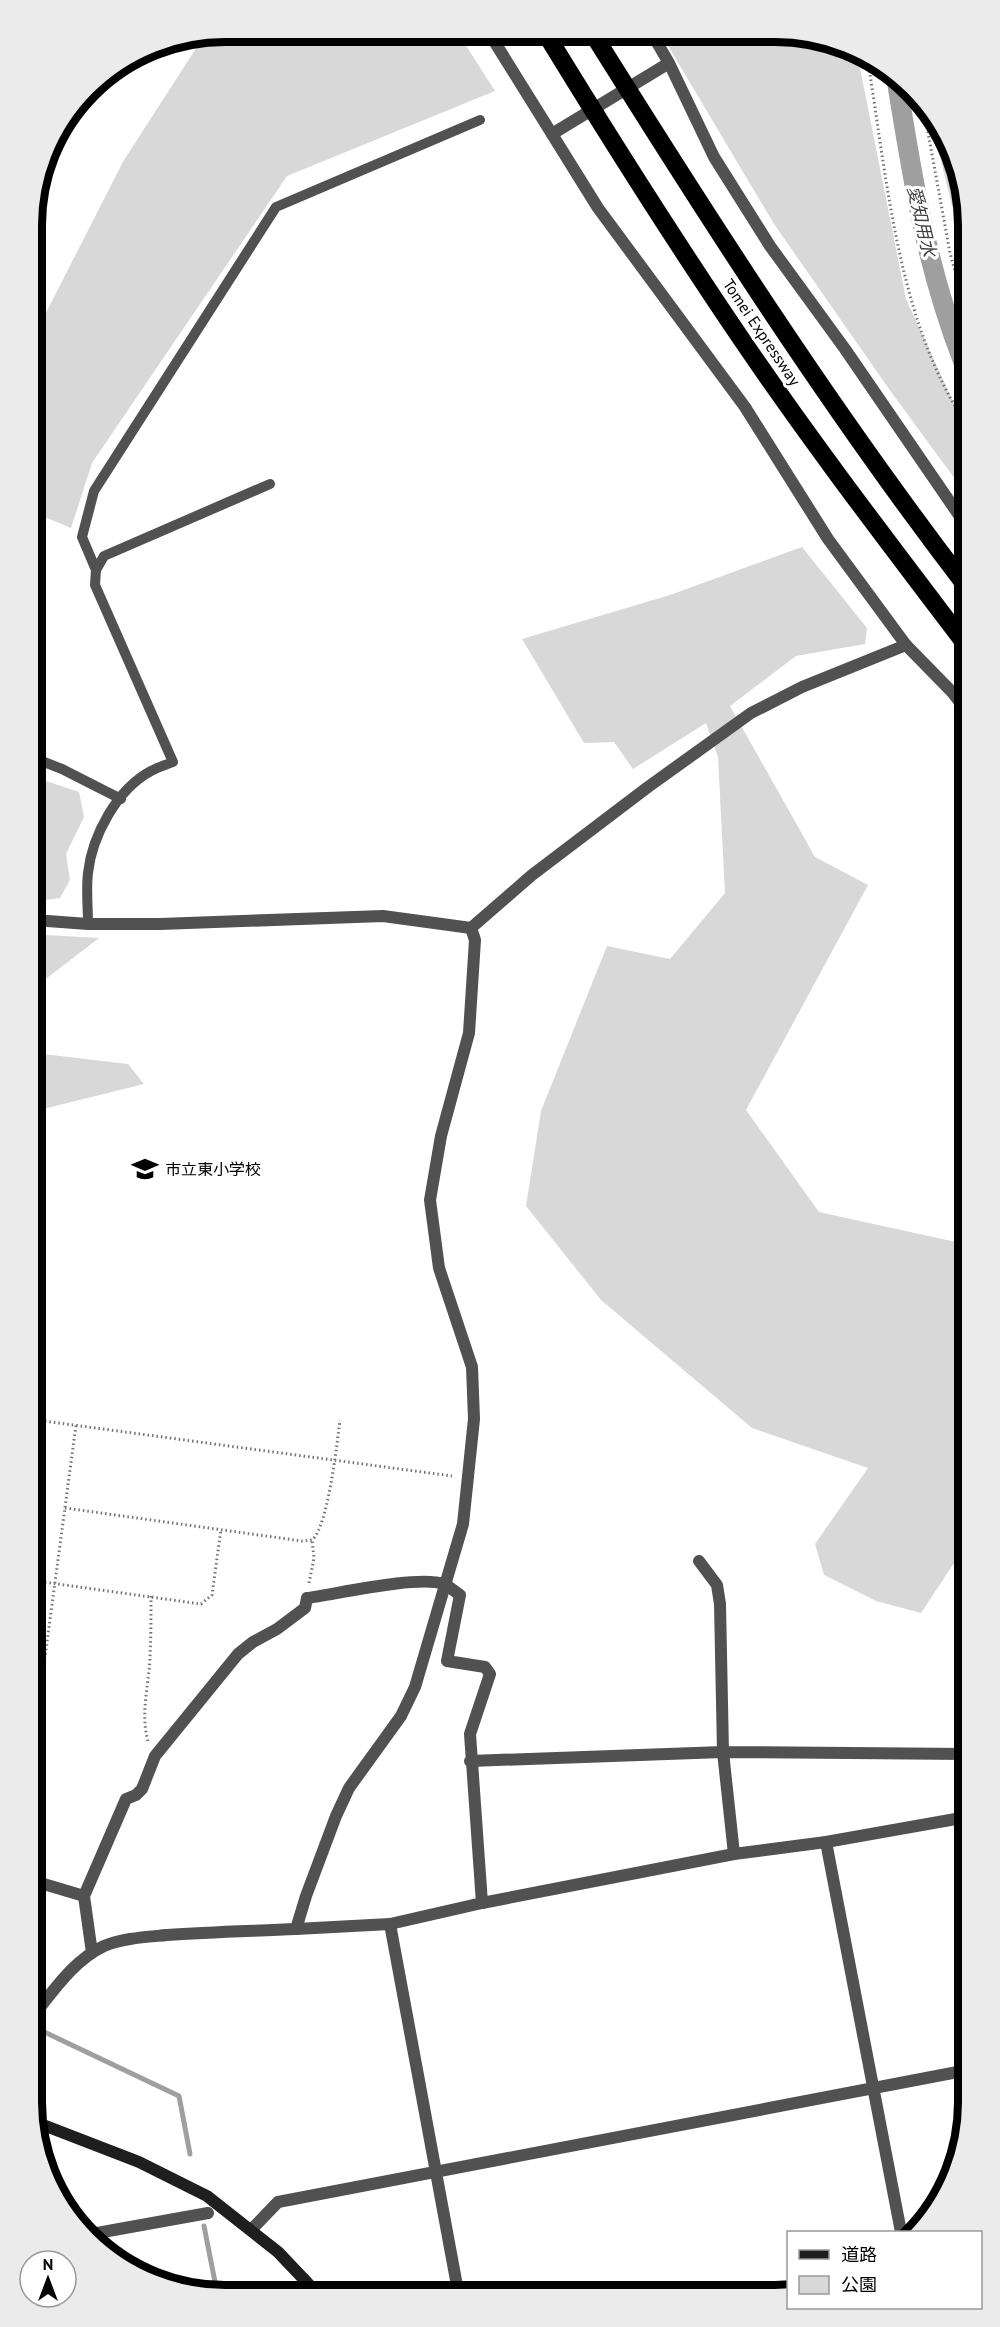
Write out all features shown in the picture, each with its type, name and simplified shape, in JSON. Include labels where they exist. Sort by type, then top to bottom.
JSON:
[{"type":"highway","name":"Tomei Expressway","points":[[551,42],[596,116],[742,340],[880,533],[958,634]]},
{"type":"highway","name":"Tomei Expressway","points":[[598,42],[770,311],[914,518],[958,575]]},
{"type":"main road","points":[[44,2125],[167,2175],[207,2196],[278,2252],[309,2285]]},
{"type":"street","points":[[495,42],[598,208],[745,407],[828,539],[906,645],[958,700]]},
{"type":"street","points":[[657,42],[714,158],[770,246],[845,349],[958,514]]},
{"type":"street","points":[[552,134],[669,63]]},
{"type":"street","points":[[42,921],[88,924],[160,924],[383,916],[471,927],[532,875],[751,713],[802,687],[906,645]]},
{"type":"street","points":[[296,1929],[328,1836],[349,1788],[401,1716],[415,1687],[463,1524],[474,1419],[472,1367],[439,1268],[430,1200],[441,1136],[470,1033],[475,940],[471,927]]},
{"type":"street","points":[[699,1561],[717,1586],[720,1604],[723,1752],[734,1854]]},
{"type":"street","points":[[93,1953],[84,1896],[126,1799],[136,1795],[142,1789],[156,1756],[238,1654],[305,1608],[307,1598],[363,1588],[420,1583],[444,1584],[460,1595],[447,1661],[484,1666],[490,1674],[470,1734],[470,1761],[482,1903]]},
{"type":"street","points":[[470,1761],[723,1752],[958,1754]]},
{"type":"street","points":[[42,2005],[60,1982],[93,1953],[104,1946],[140,1938],[390,1924],[482,1903],[734,1854],[826,1842],[958,1819]]},
{"type":"street","points":[[826,1842],[901,2231]]},
{"type":"street","points":[[42,1883],[84,1896]]},
{"type":"street","points":[[390,1924],[457,2285]]},
{"type":"street","points":[[251,2229],[278,2202],[958,2072]]},
{"type":"street","points":[[98,2233],[208,2213]]},
{"type":"lane","points":[[96,570],[82,537],[94,491],[276,207],[480,120]]},
{"type":"lane","points":[[88,924],[88,874],[91,857],[108,816],[132,785],[150,771],[173,762],[95,585],[96,570],[104,555],[270,484]]},
{"type":"lane","points":[[42,761],[121,799]]},
{"type":"path","points":[[869,68],[899,248],[912,301],[931,358],[958,412]]},
{"type":"path","points":[[926,122],[948,242],[958,281]]},
{"type":"path","points":[[307,1598],[314,1558],[312,1540],[320,1530],[340,1420]]},
{"type":"path","points":[[42,1421],[334,1462],[469,1478]]},
{"type":"path","points":[[42,1680],[76,1425]]},
{"type":"path","points":[[65,1508],[302,1541],[312,1540]]},
{"type":"path","points":[[42,1582],[201,1604],[212,1595],[221,1529]]},
{"type":"path","points":[[151,1596],[145,1730],[150,1747],[156,1756]]},
{"type":"green space","points":[[213,42],[464,42],[495,91],[287,176],[92,463],[71,528],[42,516],[42,320],[124,160],[199,44]]},
{"type":"green space","points":[[666,42],[799,44],[834,52],[859,63],[906,299],[958,412],[958,483],[889,389],[774,224]]},
{"type":"green space","points":[[937,142],[952,178],[958,230]]},
{"type":"green space","points":[[802,547],[867,628],[865,644],[796,656],[730,706],[815,857],[868,885],[746,1110],[819,1212],[958,1242],[958,1557],[921,1613],[876,1601],[824,1575],[815,1544],[868,1468],[752,1428],[601,1300],[526,1206],[541,1111],[607,946],[670,959],[725,893],[718,757],[706,723],[633,769],[614,742],[584,743],[522,639],[670,595]]},
{"type":"green space","points":[[42,780],[79,792],[84,817],[66,854],[70,880],[60,898],[42,900]]},
{"type":"green space","points":[[42,920],[46,935],[99,938],[42,982]]},
{"type":"green space","points":[[42,1054],[128,1064],[144,1084],[42,1109]]},
{"type":"waterway","name":"愛知用水","points":[[898,89],[914,185],[930,255],[958,348]]},
{"type":"waterway","points":[[42,2031],[179,2096],[190,2154]]},
{"type":"waterway","points":[[204,2226],[216,2285]]},
{"type":"place","name":"市立東小学校","points":[[145,1169]]}]
